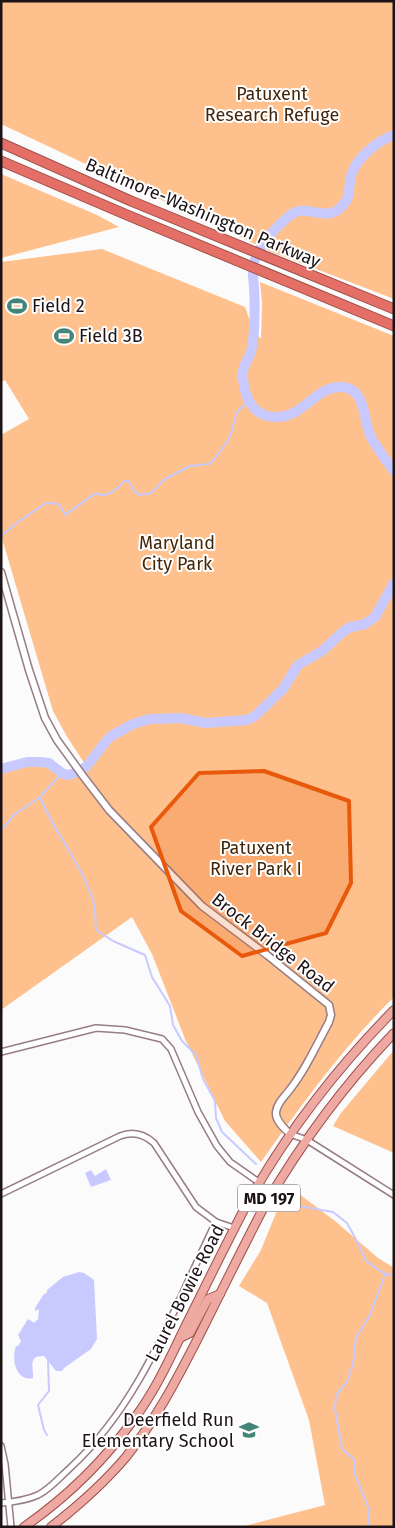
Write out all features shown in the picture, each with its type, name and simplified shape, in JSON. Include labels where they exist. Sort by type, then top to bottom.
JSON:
[{"type":"highway","name":"Baltimore-Washington Parkway","points":[[1,143],[213,235],[394,309]]},
{"type":"highway","name":"Baltimore-Washington Parkway","points":[[1,161],[118,212],[394,326]]},
{"type":"main road","name":"Laurel Bowie Road","points":[[24,1527],[74,1488],[107,1454],[135,1419],[180,1338],[234,1228],[290,1134],[319,1093],[394,1010]]},
{"type":"main road","name":"Laurel Bowie Road","points":[[51,1527],[94,1491],[133,1448],[159,1412],[172,1390],[264,1207],[306,1140],[367,1062],[394,1033]]},
{"type":"main road","points":[[180,1338],[190,1333],[208,1299],[220,1294]]},
{"type":"street","name":"Brock Bridge Road","points":[[1,572],[42,709],[54,736],[74,765],[110,810],[192,897],[329,1005],[331,1010],[329,1022],[302,1073],[279,1103],[276,1110],[276,1116],[290,1134]]},
{"type":"street","points":[[1,1052],[96,1028],[125,1030],[162,1039],[171,1049],[198,1112],[217,1146],[230,1162],[260,1183]]},
{"type":"street","points":[[1,1194],[120,1136],[135,1133],[146,1137],[154,1143],[196,1207],[216,1222],[234,1228]]},
{"type":"street","points":[[290,1134],[306,1140],[394,1195]]},
{"type":"street","points":[[1,1503],[33,1496],[44,1491],[82,1457],[108,1426],[140,1379],[216,1222]]},
{"type":"street","points":[[1,1446],[11,1527]]},
{"type":"highlighted area","points":[[264,771],[349,801],[351,883],[326,933],[242,956],[181,911],[151,827],[199,773]]},
{"type":"green space","name":"Patuxent Research Refuge","points":[[1,1],[394,1],[394,299],[272,252],[1,124]]},
{"type":"green space","points":[[1,174],[97,215],[119,227],[1,258]]},
{"type":"green space","points":[[102,249],[245,307],[253,329],[261,339],[262,303],[260,282],[394,336],[394,997],[340,1056],[261,1162],[225,1121],[185,1039],[152,954],[132,917],[1,1010],[1,769],[18,763],[37,761],[51,764],[68,775],[86,766],[53,711],[1,535],[1,435],[29,419],[5,380],[1,382],[1,262]]},
{"type":"green space","points":[[394,1050],[394,1153],[333,1126],[341,1113]]},
{"type":"green space","points":[[291,1188],[335,1221],[378,1258],[394,1268],[394,1527],[241,1527],[325,1505],[309,1420],[267,1303],[239,1286],[261,1250],[276,1213]]},
{"type":"water","points":[[106,1169],[111,1180],[91,1187],[85,1173],[91,1170],[95,1176]]},
{"type":"water","points":[[79,1272],[94,1280],[97,1339],[91,1349],[62,1371],[56,1371],[44,1356],[39,1356],[33,1360],[33,1378],[22,1377],[16,1368],[14,1357],[16,1346],[21,1341],[18,1335],[28,1319],[34,1323],[38,1319],[39,1309],[35,1311],[35,1308],[44,1294],[47,1293],[47,1290],[63,1277]]},
{"type":"waterway","points":[[394,135],[374,146],[357,163],[351,176],[347,199],[341,207],[335,212],[329,213],[295,212],[279,225],[262,245],[253,264],[254,333],[251,351],[244,366],[243,374],[243,383],[248,399],[255,409],[270,417],[286,416],[302,408],[316,396],[331,388],[349,388],[359,398],[371,437],[394,471]]},
{"type":"waterway","points":[[1,536],[46,503],[59,504],[65,515],[96,493],[104,495],[117,489],[124,481],[129,481],[135,492],[141,495],[151,493],[165,479],[190,466],[209,464],[230,437],[237,412],[249,400]]},
{"type":"waterway","points":[[1,769],[27,762],[40,762],[49,763],[62,773],[72,774],[86,767],[113,735],[133,724],[150,719],[181,718],[206,723],[247,720],[255,716],[283,689],[298,665],[322,651],[345,630],[365,624],[375,617],[394,583]]},
{"type":"waterway","points":[[62,773],[40,797],[89,890],[95,907],[96,930],[113,941],[145,955],[152,977],[170,1006],[173,1025],[182,1041],[196,1055],[203,1079],[215,1101],[216,1118],[222,1132],[256,1164]]},
{"type":"waterway","points":[[1,830],[15,814],[39,798]]},
{"type":"waterway","points":[[291,1193],[299,1206],[333,1212],[347,1223],[366,1261],[385,1274],[370,1315],[356,1337],[353,1364],[347,1382],[336,1395],[335,1409],[342,1449],[355,1460],[354,1472],[368,1507],[368,1527]]},
{"type":"waterway","points":[[386,1274],[394,1275]]},
{"type":"waterway","points":[[47,1435],[38,1405],[49,1391],[48,1361]]},
{"type":"place","name":"Field 2","points":[[17,306]]},
{"type":"place","name":"Field 3B","points":[[64,336]]},
{"type":"place","name":"Deerfield Run Elementary School","points":[[249,1430]]},
{"type":"park label","name":"Maryland City Park","points":[[177,553]]},
{"type":"park label","name":"Patuxent River Park I","points":[[256,858]]}]
